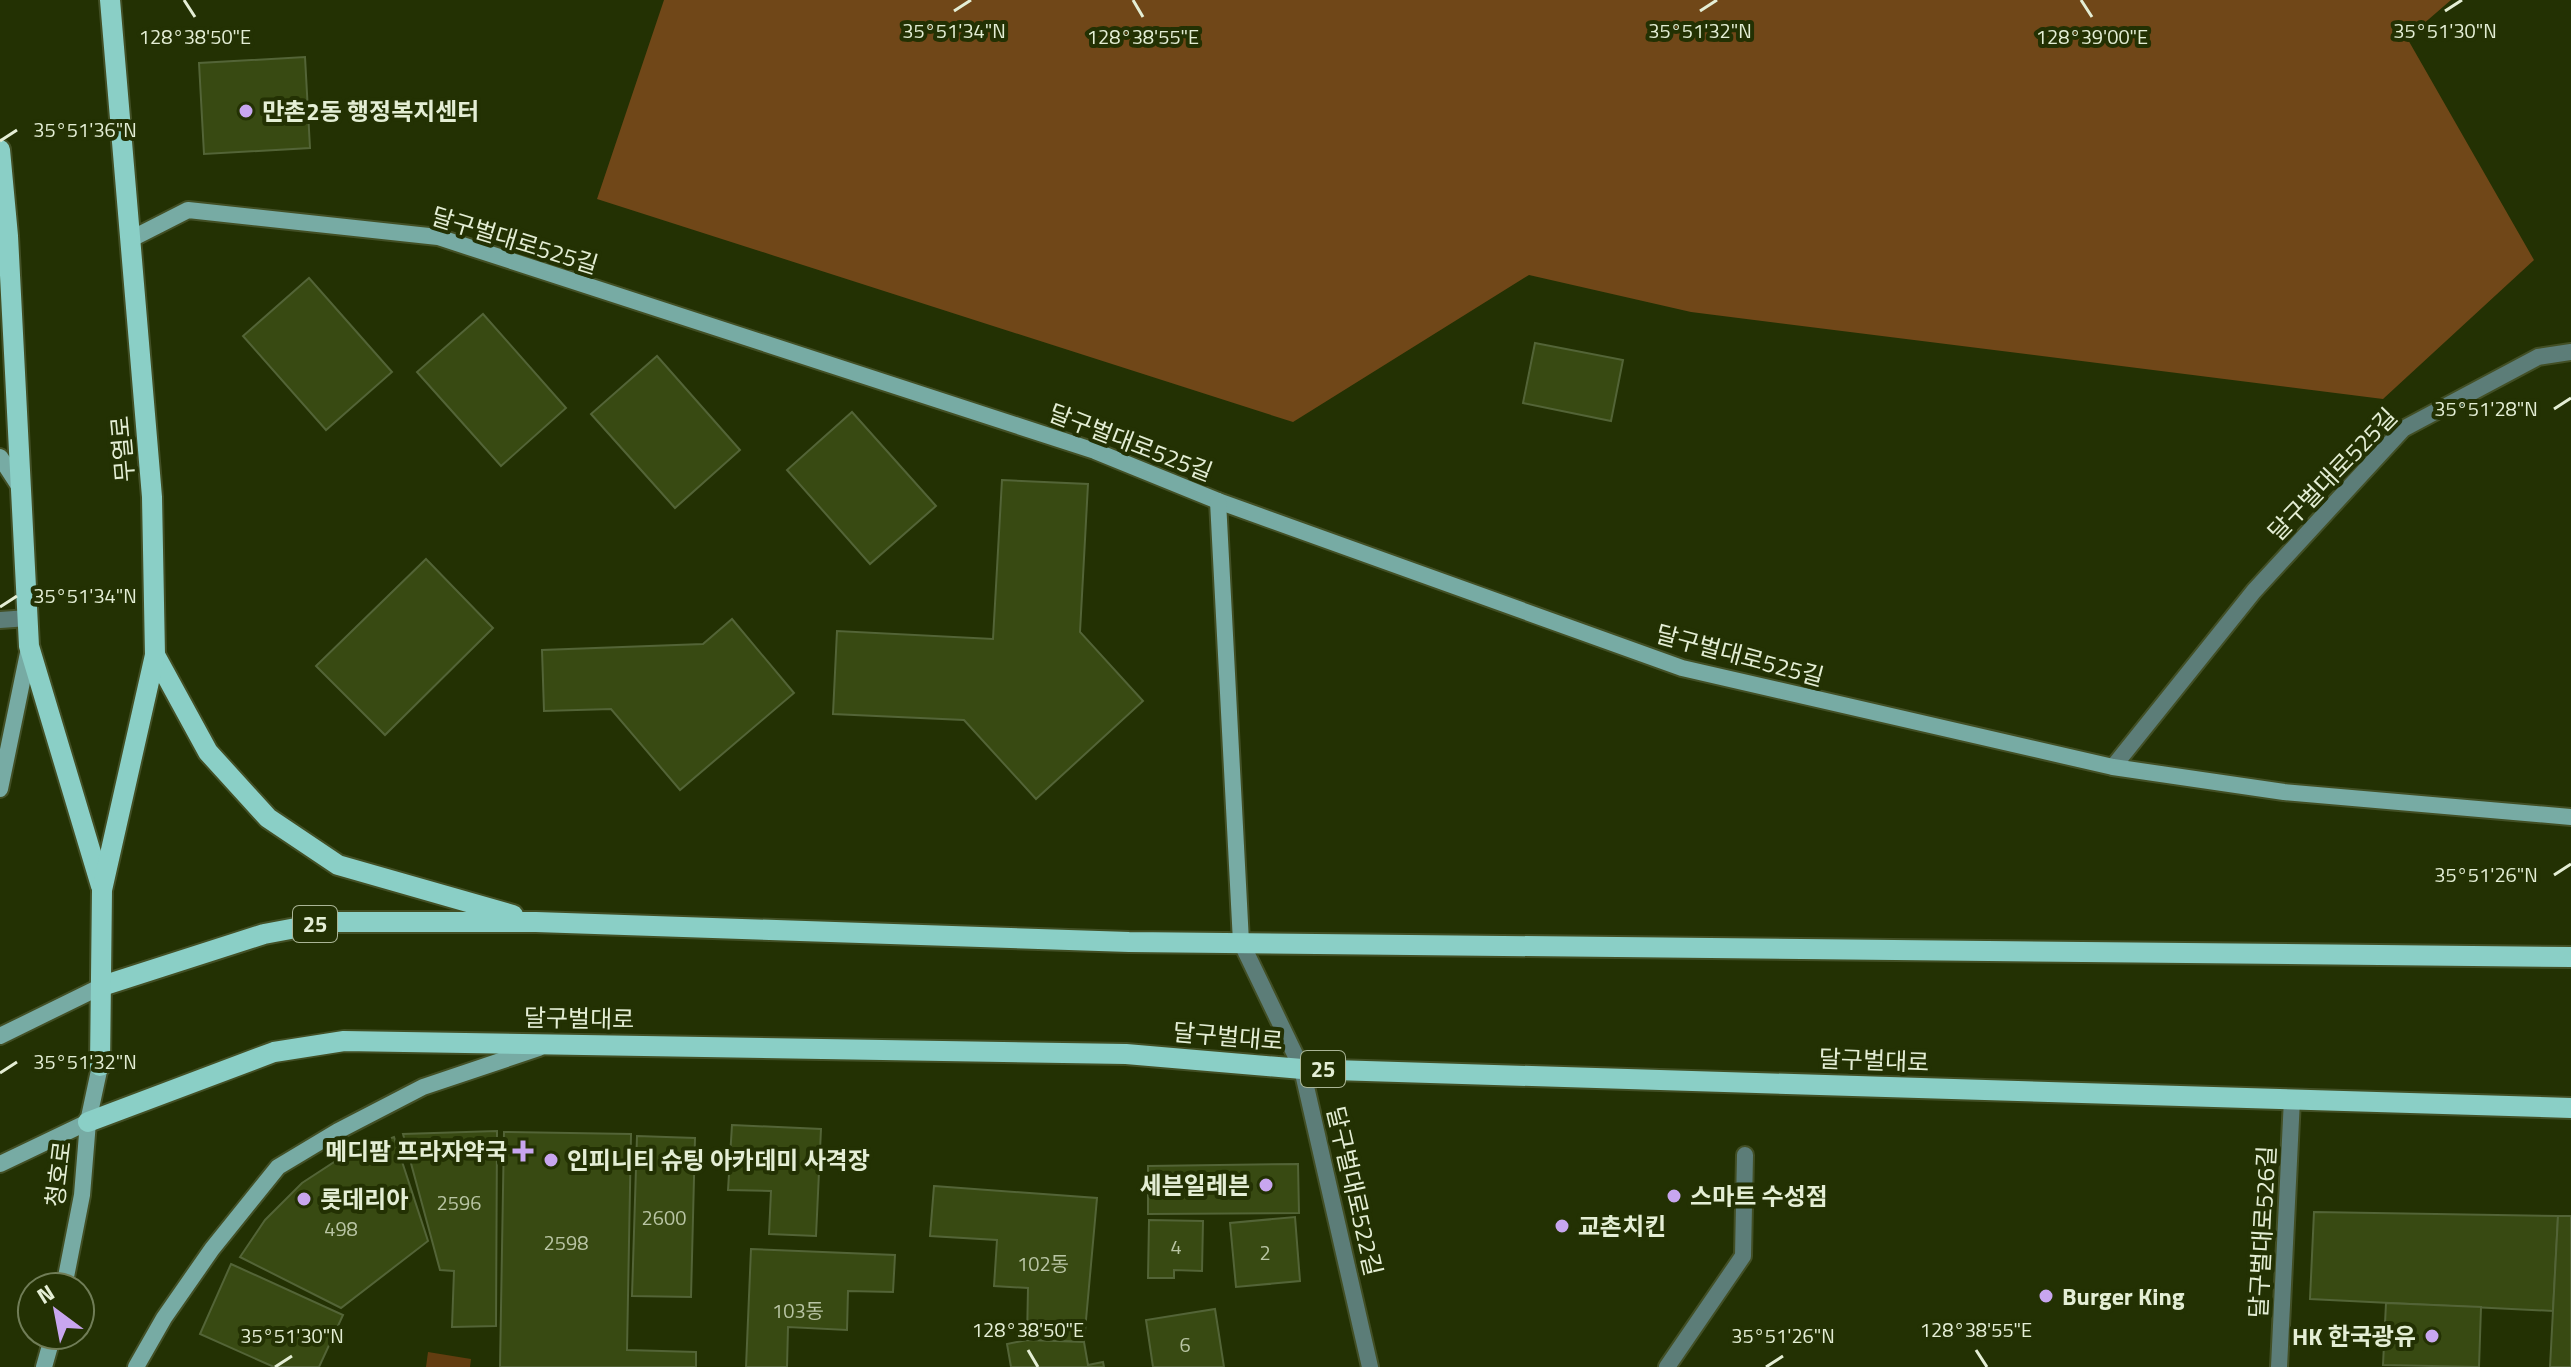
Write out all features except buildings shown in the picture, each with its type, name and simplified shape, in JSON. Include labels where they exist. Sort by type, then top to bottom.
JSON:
[{"type":"main road","name":"무열로","points":[[100,1066],[102,890],[155,655],[152,497],[110,0]]},
{"type":"main road","name":"무열로","points":[[0,150],[29,646],[102,890]]},
{"type":"main road","points":[[155,655],[208,752],[268,818],[338,865],[536,922]]},
{"type":"main road","name":"25","points":[[102,986],[264,934],[328,922],[536,922],[1129,942],[2571,957]]},
{"type":"main road","name":"달구벌대로","points":[[88,1122],[274,1052],[344,1041],[1126,1054],[1302,1069],[2571,1108]]},
{"type":"street","name":"달구벌대로525길","points":[[131,239],[188,210],[438,237],[1095,451],[1218,501],[1682,668],[2113,767],[2284,792],[2571,817]]},
{"type":"street","name":"달구벌대로525길","points":[[2113,767],[2254,591],[2403,429],[2538,357],[2571,352]]},
{"type":"street","points":[[0,457],[22,492]]},
{"type":"street","points":[[1218,501],[1241,942]]},
{"type":"street","points":[[0,620],[28,618]]},
{"type":"street","points":[[0,789],[29,646]]},
{"type":"street","name":"달구벌대로522길","points":[[1241,942],[1302,1069],[1370,1367]]},
{"type":"street","points":[[0,1036],[102,986]]},
{"type":"street","points":[[136,1367],[164,1318],[212,1249],[278,1167],[338,1131],[423,1087],[552,1044]]},
{"type":"street","name":"청호로","points":[[67,1271],[82,1195],[88,1122],[100,1066]]},
{"type":"street","name":"달구벌대로526길","points":[[2279,1367],[2292,1099]]},
{"type":"street","name":"달구벌대로","points":[[0,1164],[88,1122]]},
{"type":"street","points":[[1667,1367],[1743,1256],[1745,1155]]},
{"type":"shaded area","points":[[664,0],[2451,0],[2407,38],[2534,260],[2383,399],[1691,312],[1529,275],[1293,422],[597,199]]},
{"type":"shaded area","points":[[428,1352],[471,1359],[470,1367],[426,1367]]},
{"type":"place","name":"만촌2동 행정복지센터","points":[[246,111]]},
{"type":"place","name":"메디팜 프라자약국","points":[[523,1151]]},
{"type":"place","name":"인피니티 슈팅 아카데미 사격장","points":[[551,1160]]},
{"type":"place","name":"세븐일레븐","points":[[1266,1185]]},
{"type":"place","name":"스마트 수성점","points":[[1674,1196]]},
{"type":"place","name":"롯데리아","points":[[304,1199]]},
{"type":"place","name":"교촌치킨","points":[[1562,1226]]},
{"type":"place","name":"Burger King","points":[[2046,1296]]},
{"type":"place","name":"HK 한국광유","points":[[2432,1336]]}]
